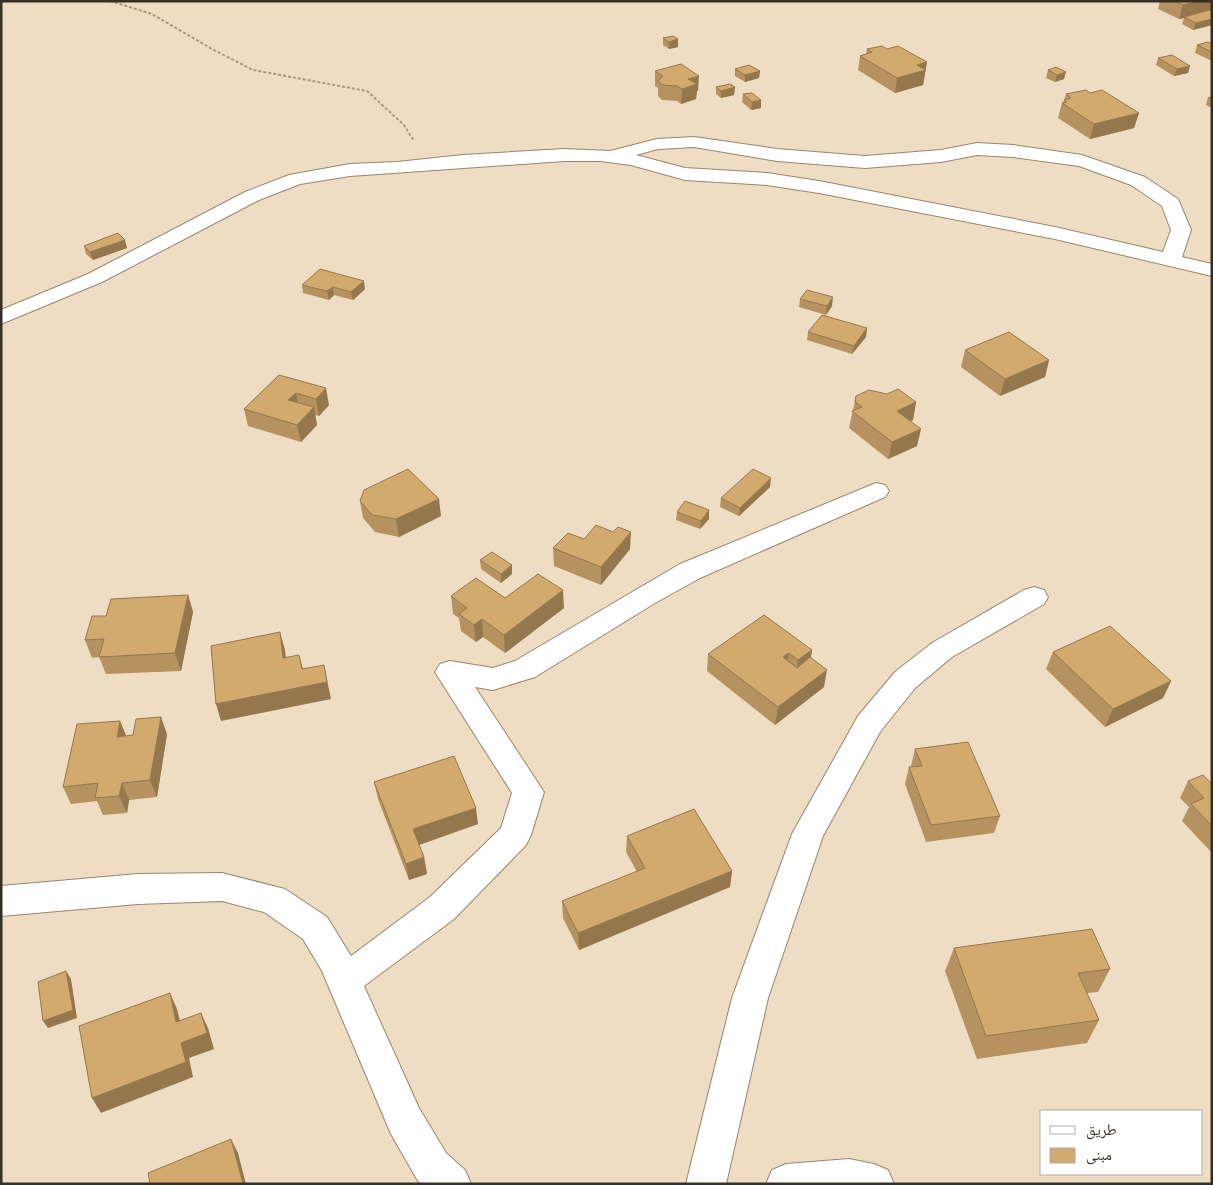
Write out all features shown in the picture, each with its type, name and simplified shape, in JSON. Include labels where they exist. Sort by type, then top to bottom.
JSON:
[{"type":"street","points":[[609,156],[657,144],[694,142],[778,155],[865,162],[941,156],[977,149],[1013,151],[1082,161],[1138,181],[1171,203],[1181,230],[1170,261]]},
{"type":"street","points":[[1,318],[95,278],[252,196],[296,179],[350,170],[564,155],[609,156],[685,174],[767,179],[819,187],[1056,233],[1212,270]]},
{"type":"street","points":[[344,980],[442,908],[515,835],[528,792],[450,672],[493,679],[525,669],[690,571],[876,491]]},
{"type":"street","points":[[706,1184],[750,998],[808,834],[850,758],[869,724],[905,680],[942,650],[1034,597]]},
{"type":"street","points":[[1,901],[138,889],[222,887],[273,899],[315,928],[336,962],[405,1121],[432,1167],[451,1184]]},
{"type":"street","points":[[786,1184],[849,1178],[874,1184]]},
{"type":"path","points":[[110,1],[152,14],[212,50],[253,70],[367,91],[404,125],[430,164]]},
{"type":"building","points":[[1175,1],[1197,1],[1183,5]]},
{"type":"building","points":[[1209,10],[1212,12],[1212,19],[1196,23],[1184,17]]},
{"type":"building","points":[[673,36],[678,39],[669,42],[663,38]]},
{"type":"building","points":[[1208,42],[1212,44],[1212,52],[1197,45]]},
{"type":"building","points":[[882,46],[887,49],[898,46],[927,62],[917,65],[926,70],[897,78],[860,56],[872,52],[867,49]]},
{"type":"building","points":[[1172,55],[1190,66],[1177,69],[1158,58]]},
{"type":"building","points":[[681,64],[699,76],[688,79],[697,84],[682,89],[677,86],[663,85],[658,81],[663,76],[655,71]]},
{"type":"building","points":[[749,65],[760,71],[745,75],[735,69]]},
{"type":"building","points":[[1056,67],[1066,72],[1057,75],[1048,70]]},
{"type":"building","points":[[730,84],[735,87],[721,91],[716,87]]},
{"type":"building","points":[[1086,90],[1090,93],[1102,90],[1139,113],[1094,124],[1062,103],[1067,102],[1064,100],[1071,98],[1066,94]]},
{"type":"building","points":[[752,93],[761,100],[752,102],[743,94]]},
{"type":"building","points":[[118,233],[125,240],[90,252],[84,246]]},
{"type":"building","points":[[320,269],[364,281],[351,292],[333,287],[327,291],[302,285]]},
{"type":"building","points":[[807,290],[833,297],[827,306],[800,299]]},
{"type":"building","points":[[822,315],[867,328],[854,346],[808,332]]},
{"type":"building","points":[[1009,332],[1049,360],[1005,379],[965,350]]},
{"type":"building","points":[[279,375],[326,388],[316,399],[296,393],[288,400],[314,407],[297,425],[244,409]]},
{"type":"building","points":[[898,389],[916,402],[897,411],[921,429],[892,442],[852,411],[862,407],[855,402],[856,396],[869,390],[887,394]]},
{"type":"building","points":[[408,469],[439,499],[396,519],[372,515],[360,501],[364,490]]},
{"type":"building","points":[[753,469],[771,478],[740,508],[721,498]]},
{"type":"building","points":[[685,501],[709,510],[701,521],[677,512]]},
{"type":"building","points":[[596,525],[613,532],[618,527],[631,532],[601,567],[553,548],[568,533],[584,539]]},
{"type":"building","points":[[492,552],[512,565],[501,574],[480,560]]},
{"type":"building","points":[[538,574],[563,590],[504,635],[482,619],[474,625],[459,614],[467,608],[451,596],[476,578],[505,598]]},
{"type":"building","points":[[188,595],[175,653],[99,657],[104,639],[85,640],[92,616],[106,616],[111,599]]},
{"type":"building","points":[[764,615],[812,650],[798,660],[789,653],[783,657],[797,668],[810,657],[827,670],[778,707],[708,654]]},
{"type":"building","points":[[1110,626],[1171,681],[1113,709],[1053,652]]},
{"type":"building","points":[[280,632],[283,658],[299,655],[302,669],[324,665],[327,682],[216,704],[211,646]]},
{"type":"building","points":[[161,717],[150,780],[122,783],[119,796],[95,798],[98,783],[63,787],[77,724],[120,721],[117,737],[133,735],[136,719]]},
{"type":"building","points":[[968,742],[1000,816],[931,825],[909,767],[922,766],[915,749]]},
{"type":"building","points":[[454,756],[476,808],[413,829],[424,857],[406,864],[374,782]]},
{"type":"building","points":[[1203,775],[1212,784],[1212,826],[1191,804],[1204,798],[1188,781]]},
{"type":"building","points":[[694,809],[732,871],[578,933],[562,901],[645,868],[627,836]]},
{"type":"building","points":[[1092,929],[1110,969],[1078,973],[1099,1020],[986,1036],[954,948]]},
{"type":"building","points":[[66,971],[73,1010],[43,1021],[38,982]]},
{"type":"building","points":[[170,993],[176,1022],[201,1013],[207,1033],[181,1043],[186,1062],[92,1098],[79,1026]]},
{"type":"building","points":[[231,1139],[243,1184],[150,1184],[148,1173]]}]
